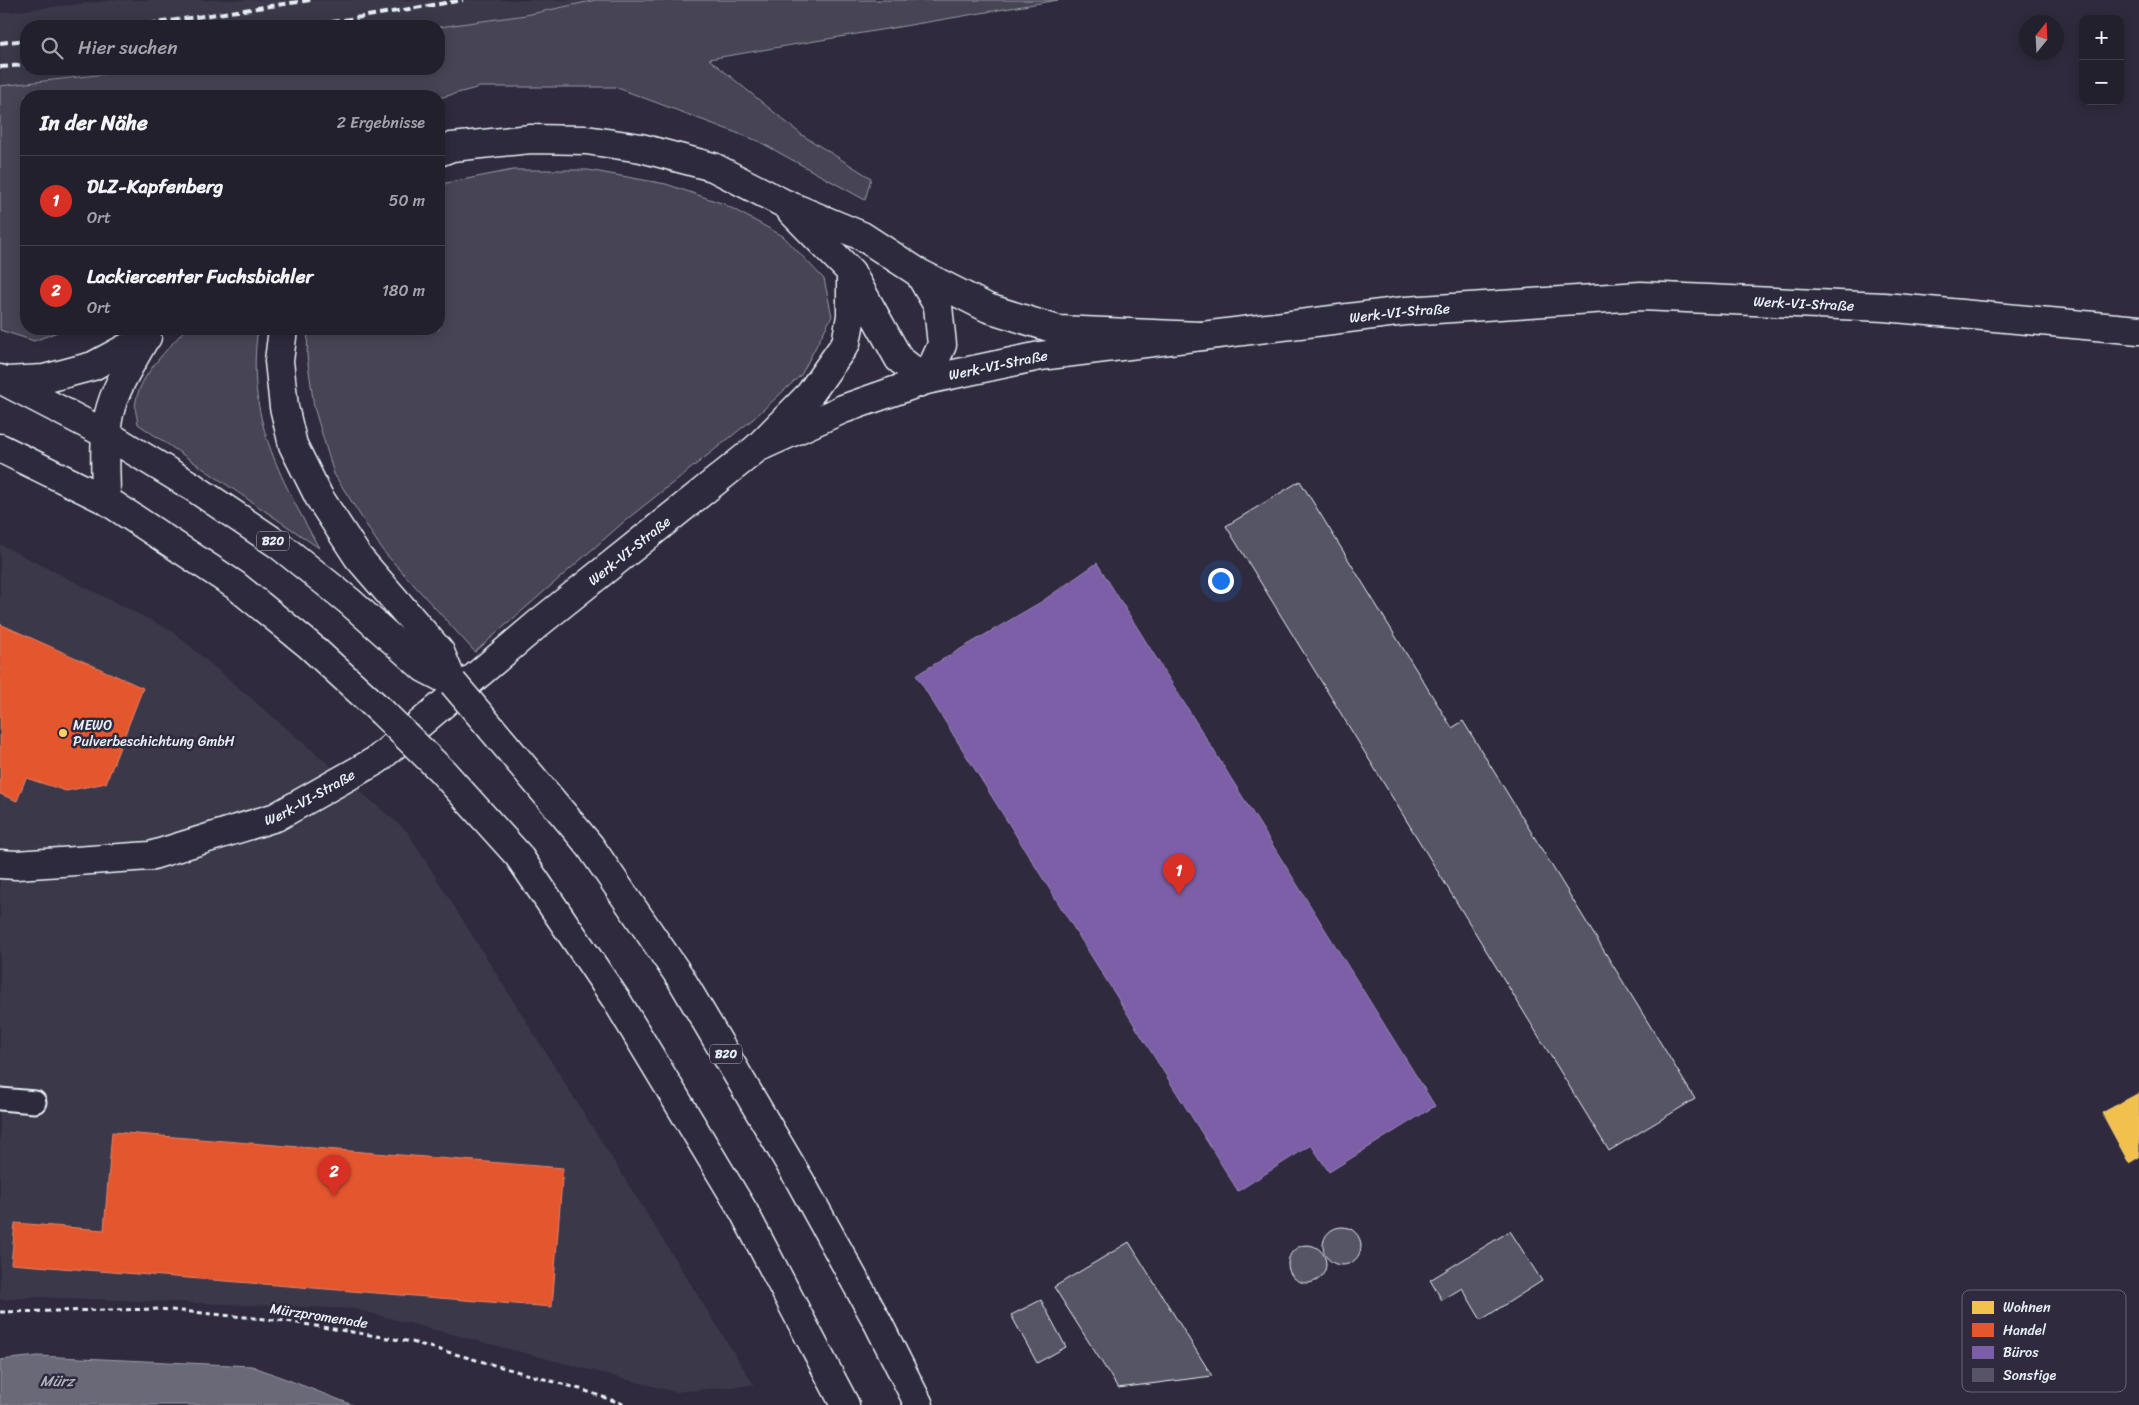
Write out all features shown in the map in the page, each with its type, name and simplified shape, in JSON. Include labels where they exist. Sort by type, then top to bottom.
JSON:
[{"type":"main road","points":[[445,150],[452,147],[531,139],[586,140],[641,148],[713,167],[783,203],[862,236],[920,273],[988,308],[1058,330],[1200,336]]},
{"type":"main road","points":[[783,203],[851,272],[899,359],[926,380],[942,345],[938,306],[920,273]]},
{"type":"main road","points":[[757,448],[810,394],[846,342],[852,316],[851,272]]},
{"type":"main road","name":"Werk-VI-Straße","points":[[0,864],[16,865],[150,856],[276,817],[377,760],[540,622],[757,448],[843,409],[926,380],[1040,356],[1405,311],[1642,296],[1884,306],[2139,330]]},
{"type":"main road","points":[[3,380],[44,379],[93,366],[147,335]]},
{"type":"main road","points":[[106,500],[106,434],[110,412],[123,378],[148,335]]},
{"type":"main road","points":[[282,335],[279,361],[284,407],[293,445],[320,496],[358,557],[432,660]]},
{"type":"main road","name":"B20","points":[[3,380],[106,434],[193,487],[279,545],[349,601],[432,660],[453,683],[590,846],[680,977],[800,1178],[877,1321],[919,1405]]},
{"type":"main road","points":[[0,448],[106,500],[235,585],[309,645],[381,711],[443,772],[518,855],[616,1000],[744,1212],[845,1405]]},
{"type":"lane","points":[[0,1098],[35,1102]]},
{"type":"path","name":"Mürzpromenade","points":[[0,1312],[160,1308],[286,1320],[412,1342],[580,1389],[626,1405]]},
{"type":"shaded area","points":[[113,0],[596,0],[526,15],[445,26],[445,20],[20,20],[20,75],[97,75],[0,86],[0,13]]},
{"type":"shaded area","points":[[596,0],[1058,0],[709,59],[802,135],[871,178],[865,200],[758,141],[615,87],[480,87],[445,96],[445,90],[20,90],[20,335],[50,335],[34,341],[0,330],[0,86],[97,75],[445,75],[445,26],[526,15]]},
{"type":"shaded area","points":[[513,170],[588,170],[666,184],[724,204],[783,236],[824,279],[832,316],[801,375],[752,420],[626,520],[475,652],[383,551],[334,474],[314,407],[307,356],[308,335],[445,335],[446,183]]},
{"type":"shaded area","points":[[180,335],[257,335],[255,360],[256,390],[261,417],[279,470],[319,548],[138,424],[135,404],[143,381],[156,362]]},
{"type":"shaded area","points":[[0,544],[172,631],[407,831],[754,1385],[675,1392],[354,1309],[34,1297],[0,1300]]},
{"type":"water","name":"Mürz","points":[[38,1356],[252,1366],[353,1405],[0,1405],[0,1360]]},
{"type":"building: Wohnen","points":[[2139,1093],[2139,1157],[2129,1163],[2102,1113]]},
{"type":"building: Handel","name":"MEWO Pulverbeschichtung GmbH","points":[[0,624],[143,688],[106,783],[66,791],[26,778],[17,801],[0,794]]},
{"type":"building: Handel","points":[[112,1132],[563,1168],[552,1307],[11,1264],[15,1223],[104,1230]]},
{"type":"building: Büros","points":[[1097,563],[1435,1106],[1329,1172],[1311,1145],[1238,1191],[916,675],[1041,602]]},
{"type":"building: Sonstige","points":[[1300,481],[1452,728],[1463,721],[1695,1099],[1609,1151],[1226,526]]},
{"type":"building: Sonstige","points":[[1342,1227],[1355,1233],[1361,1246],[1355,1259],[1342,1265],[1329,1259],[1323,1246],[1329,1233]]},
{"type":"building: Sonstige","points":[[1510,1231],[1542,1281],[1481,1320],[1462,1288],[1442,1300],[1430,1280]]},
{"type":"building: Sonstige","points":[[1129,1242],[1212,1376],[1118,1388],[1054,1287]]},
{"type":"building: Sonstige","points":[[1307,1245],[1321,1250],[1326,1264],[1321,1278],[1307,1283],[1293,1278],[1288,1264],[1293,1250]]},
{"type":"building: Sonstige","points":[[1041,1300],[1066,1347],[1037,1363],[1011,1315]]},
{"type":"railway","points":[[176,20],[311,0]]},
{"type":"railway","points":[[344,20],[463,0]]},
{"type":"railway","points":[[0,43],[20,41]]},
{"type":"railway","points":[[0,67],[20,65]]},
{"type":"place","name":"MEWO Pulverbeschichtung GmbH","points":[[63,733]]},
{"type":"place","name":"DLZ-Kapfenberg","points":[[1179,895]]},
{"type":"place","name":"Lackiercenter Fuchsbichler","points":[[334,1196]]}]
